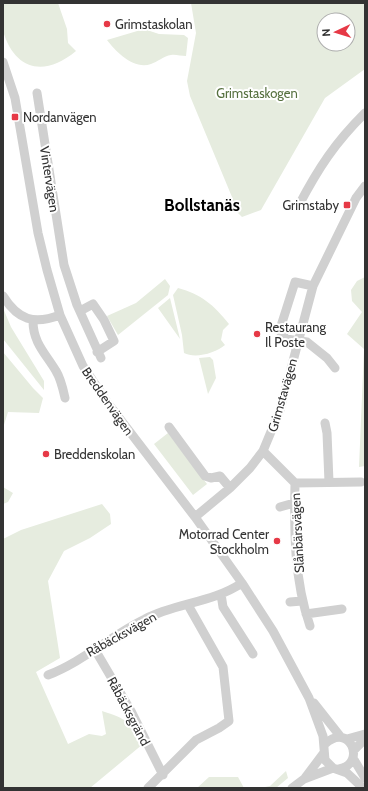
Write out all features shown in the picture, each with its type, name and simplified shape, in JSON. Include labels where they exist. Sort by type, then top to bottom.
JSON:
[{"type":"street","name":"Breddenvägen","points":[[3,62],[15,98],[38,233],[47,270],[60,315],[83,366],[107,402],[242,583],[273,631],[309,698],[325,744]]},
{"type":"street","name":"Vintervägen","points":[[37,93],[64,265],[80,311],[99,355],[114,341],[104,320],[93,304],[80,311]]},
{"type":"street","points":[[299,205],[316,172],[333,148],[341,137],[365,113]]},
{"type":"street","name":"Grimstavägen","points":[[194,517],[230,488],[250,468],[263,451],[280,410],[313,286],[356,198],[365,186]]},
{"type":"street","points":[[47,270],[64,265]]},
{"type":"street","points":[[298,339],[286,338],[281,333],[280,329],[295,282],[313,286]]},
{"type":"street","points":[[3,296],[12,309],[33,321],[60,315]]},
{"type":"street","points":[[33,321],[33,333],[57,373],[65,398]]},
{"type":"street","name":"Grimstavägen","points":[[298,339],[307,342],[327,358],[335,368]]},
{"type":"street","points":[[325,424],[327,433],[329,482]]},
{"type":"street","points":[[169,427],[205,476],[211,478],[220,476],[230,488]]},
{"type":"street","name":"Slånbärsvägen","points":[[263,451],[294,483],[296,555],[302,601],[310,626]]},
{"type":"street","points":[[294,483],[361,482]]},
{"type":"street","points":[[280,507],[294,503]]},
{"type":"street","name":"Råbäcksvägen","points":[[48,675],[145,618],[221,594],[242,583]]},
{"type":"street","points":[[221,594],[223,607],[253,654]]},
{"type":"street","points":[[290,602],[302,601]]},
{"type":"street","points":[[148,788],[163,775],[196,740],[229,721],[223,667],[188,605]]},
{"type":"street","points":[[306,614],[342,609]]},
{"type":"street","name":"Råbäcksgränd","points":[[94,648],[131,711],[163,775]]},
{"type":"street","name":"Breddenvägen","points":[[309,698],[343,738],[354,754],[365,778]]},
{"type":"street","points":[[292,788],[304,779],[323,754],[325,744],[330,739],[365,734]]},
{"type":"street","points":[[304,779],[349,765],[354,754],[365,740]]},
{"type":"street","points":[[323,754],[328,765],[347,772],[363,788]]},
{"type":"green space","points":[[3,3],[58,3],[67,29],[68,43],[76,51],[64,59],[42,67],[32,66],[23,62],[15,55],[8,44],[3,31]]},
{"type":"green space","name":"Grimstaskogen","points":[[191,3],[365,3],[365,69],[325,98],[261,210],[242,217],[234,209],[232,197],[190,96],[187,81],[196,33]]},
{"type":"green space","points":[[144,29],[159,34],[184,35],[188,38],[186,56],[171,55],[151,64],[138,64],[126,59],[115,50],[107,40]]},
{"type":"green space","points":[[365,277],[365,466],[359,467],[364,349],[347,334],[362,312],[352,301],[351,290],[357,281]]},
{"type":"green space","points":[[165,279],[170,286],[168,295],[118,335],[107,316],[136,303]]},
{"type":"green space","points":[[178,288],[194,293],[206,301],[229,324],[223,330],[221,340],[225,345],[211,353],[189,355],[184,353],[182,335],[173,295]]},
{"type":"green space","points":[[170,298],[180,339],[158,308]]},
{"type":"green space","points":[[3,308],[11,327],[44,381],[44,390],[3,339]]},
{"type":"green space","points":[[3,352],[43,398],[39,413],[8,412],[3,428]]},
{"type":"green space","points":[[210,357],[213,360],[216,378],[208,394],[199,358]]},
{"type":"green space","points":[[168,433],[207,484],[193,495],[154,444]]},
{"type":"green space","points":[[3,487],[13,493],[8,502],[3,504]]},
{"type":"green space","points":[[102,504],[110,514],[111,524],[90,538],[64,551],[48,581],[60,658],[36,672],[68,744],[89,734],[102,736],[106,734],[102,711],[117,716],[127,722],[143,744],[90,788],[3,788],[3,539],[21,530]]},
{"type":"green space","points":[[286,771],[288,778],[276,788],[260,788],[270,786]]},
{"type":"green space","points":[[209,777],[238,777],[244,788],[197,788]]},
{"type":"place","name":"Grimstaskolan","points":[[107,24]]},
{"type":"place","name":"Nordanvägen","points":[[15,117]]},
{"type":"place","name":"Grimstaby","points":[[347,205]]},
{"type":"place","name":"Restaurang Il Poste","points":[[257,334]]},
{"type":"place","name":"Breddenskolan","points":[[46,454]]},
{"type":"place","name":"Motorrad Center Stockholm","points":[[277,541]]},
{"type":"district","name":"Bollstanäs","points":[[202,205]]}]
